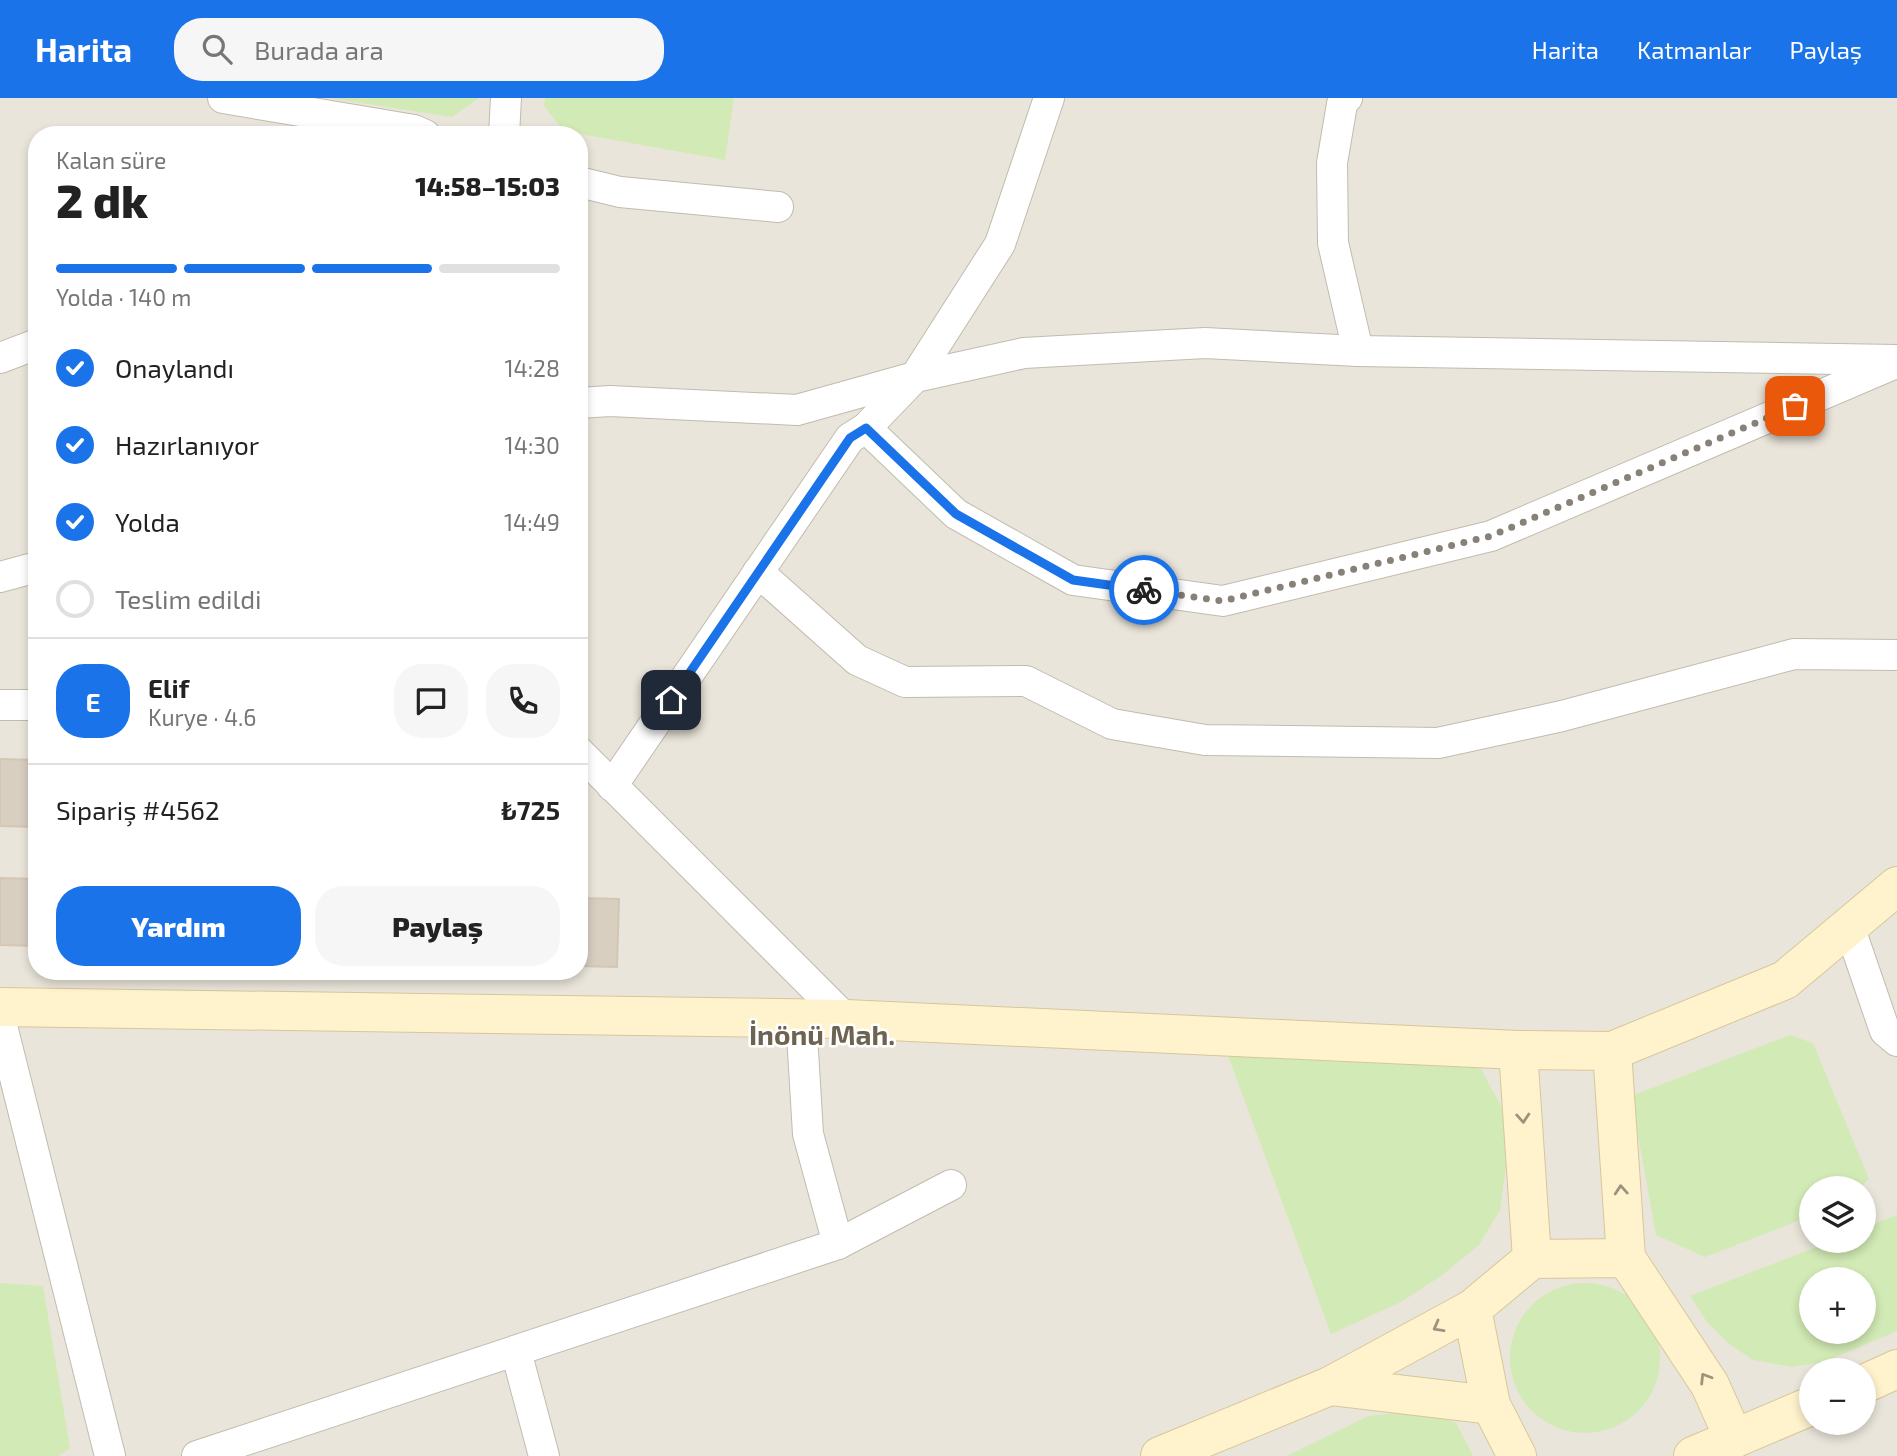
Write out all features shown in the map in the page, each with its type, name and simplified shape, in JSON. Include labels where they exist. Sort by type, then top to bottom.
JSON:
[{"type":"street","points":[[223,98],[390,126]]},
{"type":"street","points":[[504,126],[506,98]]},
{"type":"street","points":[[612,786],[850,438],[866,428],[915,377],[1000,244],[1048,98]]},
{"type":"street","points":[[1347,98],[1342,104],[1332,163],[1334,243],[1358,351]]},
{"type":"street","points":[[588,184],[621,192],[778,208]]},
{"type":"street","points":[[588,402],[610,401],[797,410],[915,377],[1024,353],[1205,343],[1358,351],[1897,361]]},
{"type":"street","points":[[0,358],[28,347]]},
{"type":"street","points":[[866,428],[956,514],[1073,580],[1223,601],[1491,536],[1897,361]]},
{"type":"street","points":[[0,577],[28,569]]},
{"type":"street","points":[[758,572],[857,660],[905,682],[1026,681],[1112,724],[1205,740],[1438,743],[1562,716],[1794,654],[1897,655]]},
{"type":"street","points":[[0,705],[28,705]]},
{"type":"street","points":[[588,761],[846,1019]]},
{"type":"street","points":[[0,1007],[846,1019],[1518,1050],[1612,1051],[1785,980],[1897,886]]},
{"type":"street","points":[[1849,926],[1885,1031],[1897,1041]]},
{"type":"street","points":[[0,1018],[110,1456]]},
{"type":"street","points":[[801,1018],[808,1134],[838,1244]]},
{"type":"street","points":[[1518,1050],[1532,1259]]},
{"type":"street","points":[[1612,1051],[1626,1258],[1710,1385],[1734,1439]]},
{"type":"street","points":[[197,1456],[838,1244],[951,1185]]},
{"type":"street","points":[[1160,1456],[1330,1387],[1472,1309],[1532,1259],[1626,1258]]},
{"type":"street","points":[[1472,1309],[1491,1405],[1517,1456]]},
{"type":"street","points":[[516,1351],[544,1456]]},
{"type":"street","points":[[1876,1379],[1897,1369]]},
{"type":"street","points":[[1330,1387],[1491,1405]]},
{"type":"street","points":[[1693,1456],[1799,1411]]},
{"type":"shaded area","points":[[0,98],[1897,98],[1897,1456],[0,1456]]},
{"type":"green space","points":[[329,98],[479,98],[452,117]]},
{"type":"green space","points":[[545,98],[734,98],[725,160],[588,135],[588,126],[560,126],[544,106]]},
{"type":"green space","points":[[1790,1035],[1813,1043],[1868,1176],[1799,1176],[1799,1221],[1705,1257],[1656,1235],[1631,1096]]},
{"type":"green space","points":[[1227,1053],[1441,1057],[1481,1069],[1503,1110],[1506,1166],[1500,1210],[1479,1245],[1441,1276],[1401,1302],[1331,1334]]},
{"type":"green space","points":[[1897,1215],[1897,1331],[1876,1340],[1876,1267],[1799,1267],[1799,1344],[1866,1344],[1833,1358],[1799,1358],[1799,1366],[1791,1367],[1753,1360],[1728,1343],[1707,1322],[1690,1296],[1801,1253],[1876,1253],[1876,1223]]},
{"type":"green space","points":[[0,1283],[43,1286],[70,1448],[58,1456],[0,1456]]},
{"type":"green space","points":[[1585,1283],[1614,1289],[1638,1305],[1654,1329],[1660,1358],[1654,1387],[1638,1411],[1614,1427],[1585,1433],[1556,1427],[1532,1411],[1516,1387],[1510,1358],[1516,1329],[1532,1305],[1556,1289]]},
{"type":"green space","points":[[1420,1411],[1456,1423],[1473,1456],[1287,1456],[1368,1416]]},
{"type":"building","points":[[0,759],[28,760],[28,827],[0,826]]},
{"type":"building","points":[[0,878],[28,879],[28,946],[0,945]]},
{"type":"building","points":[[588,898],[619,899],[617,967],[588,966]]},
{"type":"way so far","points":[[1144,590],[1223,601],[1491,536],[1795,406]]},
{"type":"district","name":"İnönü Mah.","points":[[822,1034]]},
{"type":"route","points":[[671,700],[850,438],[866,428],[956,514],[1073,580],[1144,590]]}]
